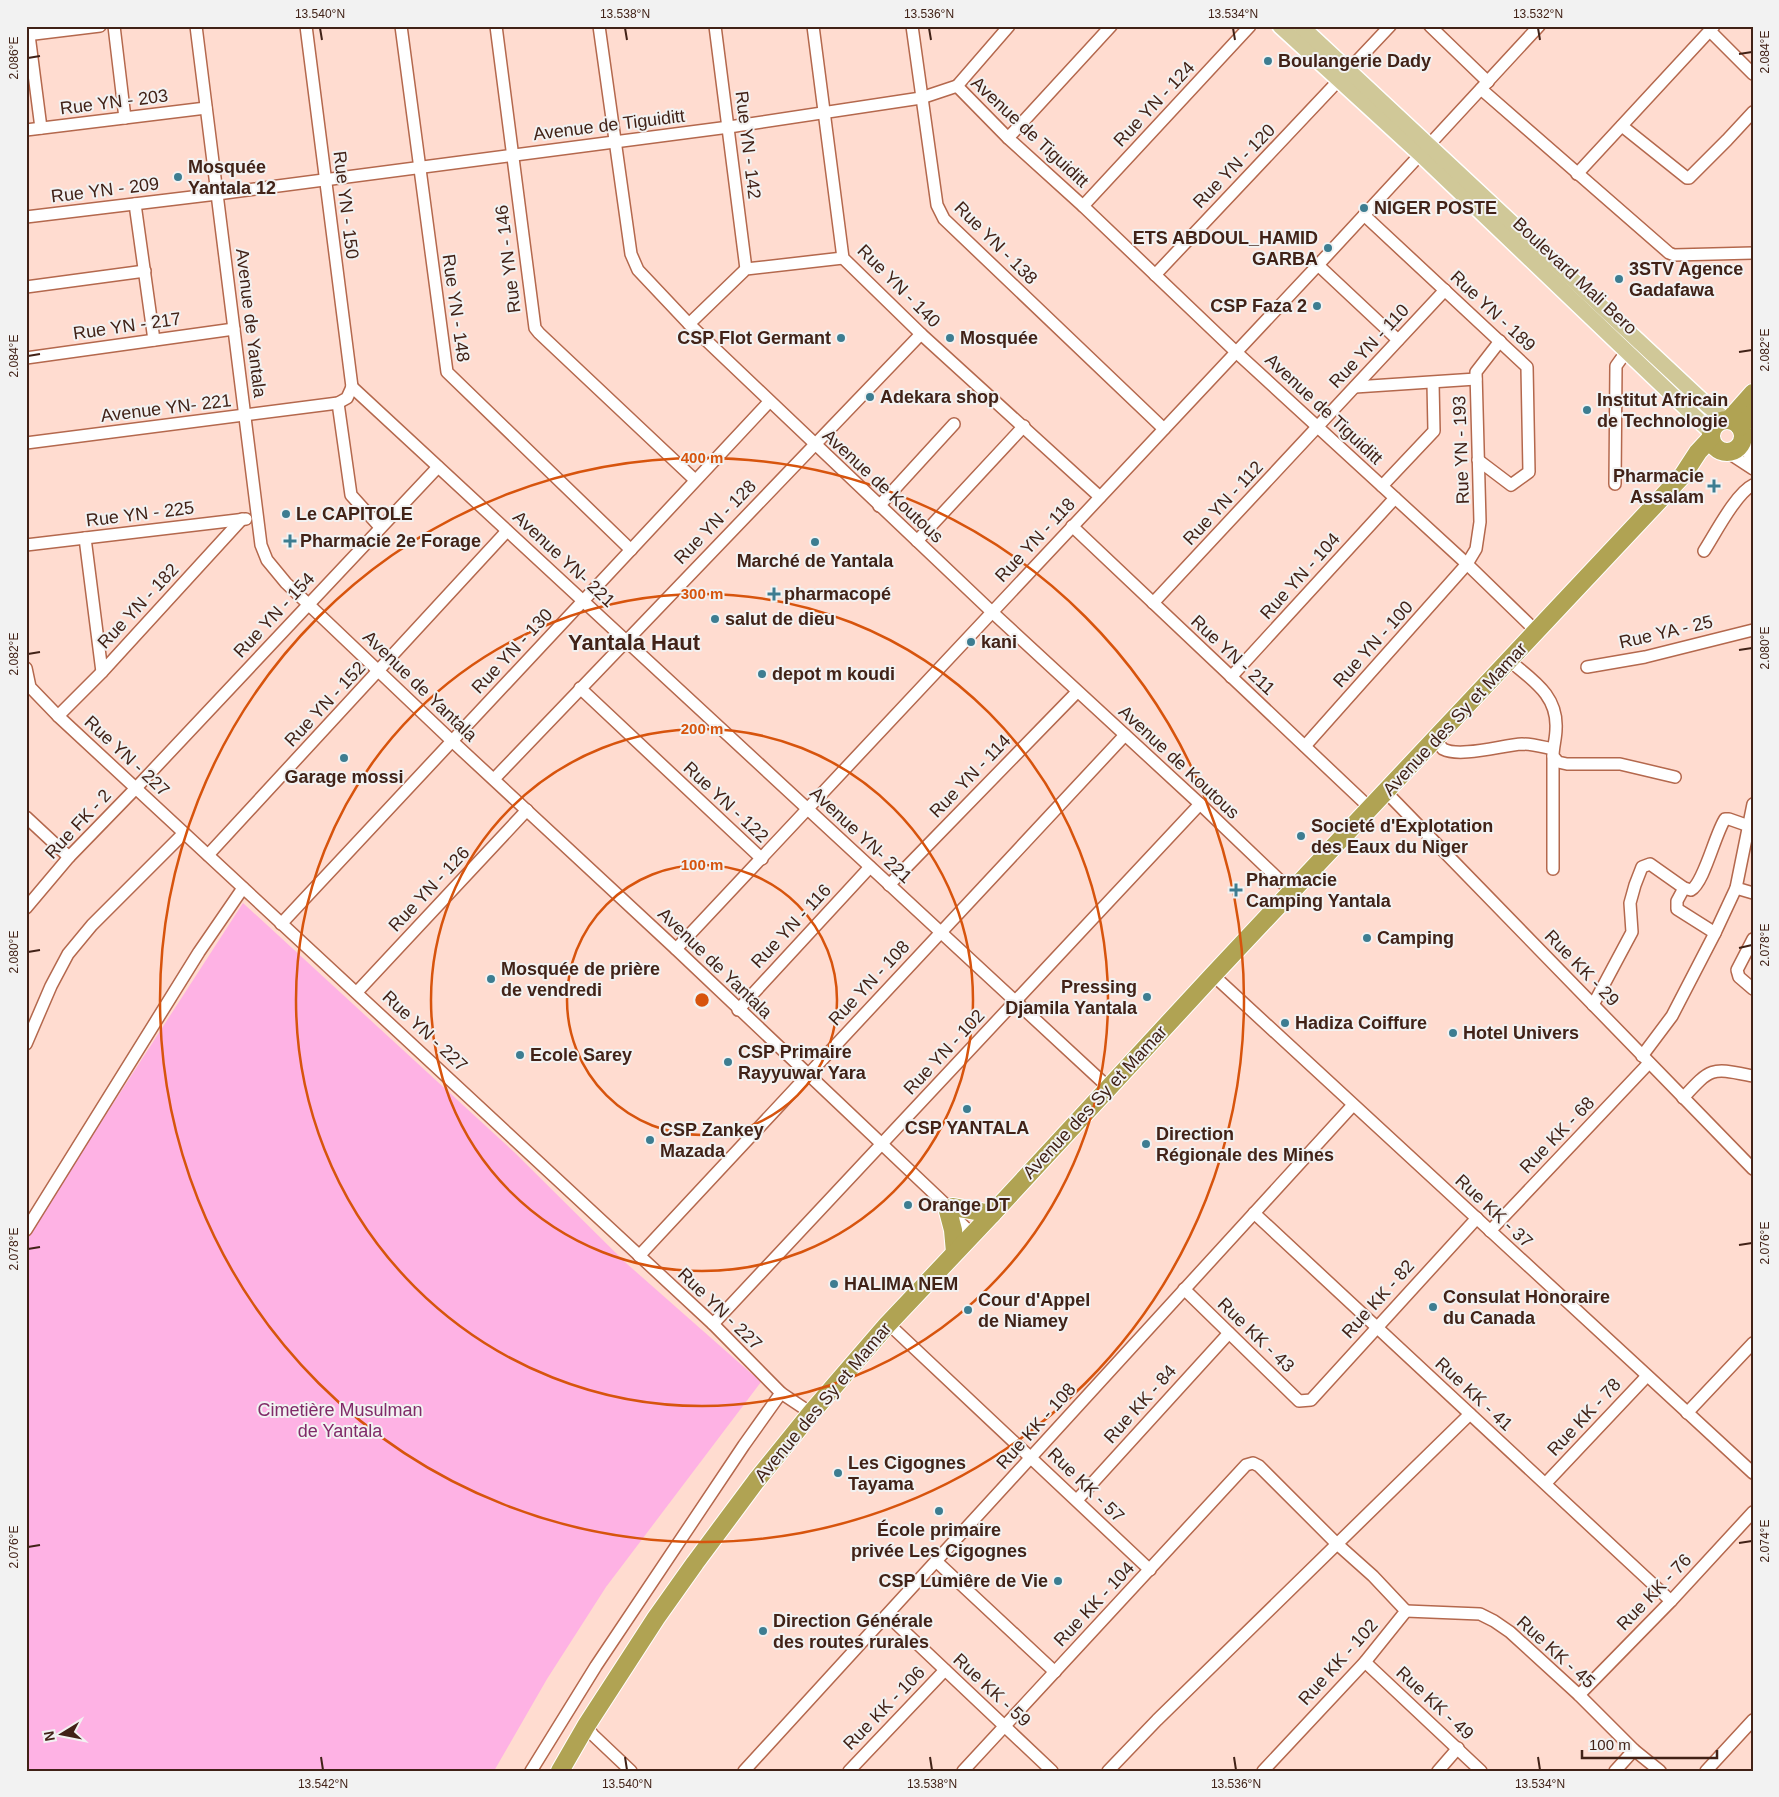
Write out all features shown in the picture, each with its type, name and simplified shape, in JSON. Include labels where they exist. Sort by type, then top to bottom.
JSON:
[{"type":"highway","points":[[1753,393],[1734,427],[1737,448],[1717,443],[1715,424],[1734,427],[1753,413]]},
{"type":"highway","name":"Avenue des Sy et Mamar","points":[[560,1771],[586,1726],[656,1618],[695,1563],[756,1481],[887,1324],[992,1214],[1213,974],[1537,632],[1683,475],[1698,452],[1717,443]]},
{"type":"highway","points":[[955,1252],[949,1207],[992,1214]]},
{"type":"main road","name":"Boulevard Mali Bero","points":[[1280,26],[1344,77],[1631,345],[1734,427]]},
{"type":"main road","name":"Boulevard Mali Bero","points":[[1301,26],[1344,77]]},
{"type":"main road","name":"Boulevard Mali Bero","points":[[1631,345],[1717,443]]},
{"type":"street","points":[[42,128],[28,35],[100,26]]},
{"type":"street","points":[[114,26],[125,118]]},
{"type":"street","name":"Avenue de Yantala","points":[[196,26],[257,517],[261,545],[267,560],[286,583],[452,741],[676,949],[738,1010],[974,1232]]},
{"type":"street","name":"Rue YN - 150","points":[[306,26],[352,387]]},
{"type":"street","name":"Rue YN - 148","points":[[400,26],[447,372],[631,550]]},
{"type":"street","name":"Rue YN - 146","points":[[496,26],[535,328],[695,480]]},
{"type":"street","name":"Avenue de Koutous","points":[[599,26],[633,262],[638,270],[689,324],[814,445],[1291,891]]},
{"type":"street","name":"Rue YN - 142","points":[[715,26],[746,269]]},
{"type":"street","name":"Rue YN - 140","points":[[813,26],[843,258],[920,334],[1024,426],[1100,497]]},
{"type":"street","name":"Rue YN - 138","points":[[912,26],[937,205],[944,219],[1164,429]]},
{"type":"street","points":[[957,86],[1009,26]]},
{"type":"street","points":[[1008,138],[1111,26]]},
{"type":"street","name":"Rue YN - 124","points":[[1083,206],[1250,26]]},
{"type":"street","name":"Rue YN - 120","points":[[1155,275],[1344,77],[1390,26]]},
{"type":"street","points":[[1430,26],[1485,85],[1577,174],[1669,253],[1674,255],[1753,253]]},
{"type":"street","name":"Rue YN - 118","points":[[676,949],[1425,151],[1539,26]]},
{"type":"street","points":[[1577,174],[1712,29],[1753,74]]},
{"type":"street","name":"Avenue de Tiguiditt","points":[[217,194],[825,113],[921,98],[957,86],[1008,138],[1083,206],[1236,352],[1468,564],[1537,632]]},
{"type":"street","name":"Rue YN - 203","points":[[26,130],[206,108]]},
{"type":"street","points":[[1622,126],[1686,178],[1689,178],[1753,112]]},
{"type":"street","name":"Rue YN - 209","points":[[26,217],[217,194]]},
{"type":"street","points":[[135,204],[154,340]]},
{"type":"street","name":"Rue YN - 189","points":[[1364,215],[1526,366],[1529,470],[1511,485],[1478,460]]},
{"type":"street","points":[[689,324],[746,269],[843,258]]},
{"type":"street","points":[[1318,265],[1398,340]]},
{"type":"street","points":[[26,287],[145,272]]},
{"type":"street","name":"Rue YN - 110","points":[[1318,427],[1445,290]]},
{"type":"street","name":"Rue YN - 217","points":[[26,358],[234,329]]},
{"type":"street","name":"Rue YN - 128","points":[[494,778],[920,334]]},
{"type":"street","name":"Rue YN - 193","points":[[1468,564],[1476,549],[1481,510],[1476,370],[1500,341]]},
{"type":"street","points":[[1615,484],[1616,366],[1631,345]]},
{"type":"street","points":[[1355,387],[1476,379]]},
{"type":"street","points":[[1382,486],[1434,432],[1433,383]]},
{"type":"street","points":[[352,387],[346,398],[338,403],[351,495],[380,527]]},
{"type":"street","name":"Avenue YN- 221","points":[[352,387],[1108,1088]]},
{"type":"street","name":"Rue YN - 130","points":[[281,924],[769,402]]},
{"type":"street","name":"Avenue YN- 221","points":[[26,443],[338,403]]},
{"type":"street","points":[[879,506],[954,424]]},
{"type":"street","points":[[916,541],[1024,426]]},
{"type":"street","name":"Rue YN - 112","points":[[1153,603],[1318,427]]},
{"type":"street","points":[[1734,427],[1753,463]]},
{"type":"street","points":[[1717,443],[1753,469]]},
{"type":"street","name":"Rue YN - 154","points":[[136,788],[438,467]]},
{"type":"street","points":[[1704,551],[1740,496],[1748,487],[1753,485]]},
{"type":"street","name":"Rue YN - 104","points":[[1231,677],[1395,498]]},
{"type":"street","name":"Rue YN - 225","points":[[26,545],[257,517]]},
{"type":"street","name":"Rue YN - 182","points":[[58,716],[102,672],[242,519]]},
{"type":"street","name":"Rue YN - 211","points":[[1072,526],[1370,808]]},
{"type":"street","name":"Rue YN - 152","points":[[208,855],[507,531]]},
{"type":"street","points":[[85,538],[102,672]]},
{"type":"street","name":"Rue YN - 100","points":[[1305,746],[1468,564]]},
{"type":"street","name":"Rue YA - 25","points":[[1586,666],[1645,656],[1753,630]]},
{"type":"street","points":[[1510,661],[1548,695],[1556,718],[1553,753],[1553,869]]},
{"type":"street","name":"Rue YN - 227","points":[[26,668],[30,687],[58,716],[713,1324],[781,1393],[811,1413]]},
{"type":"street","name":"Rue YN - 122","points":[[580,688],[762,859]]},
{"type":"street","name":"Rue YN - 114","points":[[889,885],[1076,692]]},
{"type":"street","name":"Rue YN - 108","points":[[639,1256],[1125,735]]},
{"type":"street","points":[[1436,740],[1445,750],[1453,751],[1530,744],[1553,753],[1558,762],[1567,764],[1620,764],[1675,777]]},
{"type":"street","name":"Rue FK - 2","points":[[26,908],[69,857],[136,788]]},
{"type":"street","name":"Rue KK - 29","points":[[1386,792],[1753,1169]]},
{"type":"street","name":"Rue YN - 102","points":[[713,1324],[1200,804]]},
{"type":"street","name":"Rue YN - 126","points":[[357,992],[527,810]]},
{"type":"street","name":"Rue KK - 68","points":[[1490,1231],[1646,1060],[1672,1016],[1736,888],[1752,810]]},
{"type":"street","points":[[26,817],[69,857]]},
{"type":"street","points":[[1593,1006],[1632,932],[1630,903],[1642,868],[1650,864],[1684,888],[1691,890],[1694,888],[1725,819],[1749,826]]},
{"type":"street","points":[[26,1044],[51,986],[68,954],[92,925],[184,833]]},
{"type":"street","name":"Rue YN - 116","points":[[738,1010],[870,867]]},
{"type":"street","points":[[26,1230],[194,960],[244,888]]},
{"type":"street","points":[[1684,888],[1677,901],[1677,909],[1715,933]]},
{"type":"street","points":[[1736,888],[1753,893]]},
{"type":"street","points":[[1753,939],[1736,970],[1739,977],[1753,989]]},
{"type":"street","name":"Rue KK - 37","points":[[1213,974],[1753,1473]]},
{"type":"street","points":[[1683,1098],[1707,1074],[1715,1070],[1753,1076]]},
{"type":"street","name":"Rue KK - 108","points":[[744,1771],[1353,1105]]},
{"type":"street","name":"Rue KK - 41","points":[[1254,1213],[1671,1601]]},
{"type":"street","name":"Rue KK - 82","points":[[1305,1402],[1311,1400],[1477,1218]]},
{"type":"street","name":"Rue KK - 43","points":[[1184,1289],[1298,1401],[1305,1402]]},
{"type":"street","name":"Rue KK - 57","points":[[887,1324],[1032,1457],[1150,1570]]},
{"type":"street","name":"Rue KK - 84","points":[[1076,1500],[1229,1333]]},
{"type":"street","points":[[1687,1413],[1753,1343]]},
{"type":"street","name":"Rue KK - 78","points":[[1546,1483],[1647,1376]]},
{"type":"street","points":[[531,1771],[596,1666],[781,1393]]},
{"type":"street","points":[[1108,1771],[1336,1543],[1470,1414]]},
{"type":"street","name":"Rue KK - 104","points":[[963,1771],[1246,1465],[1253,1463],[1259,1466],[1336,1543]]},
{"type":"street","name":"Rue KK - 76","points":[[1579,1695],[1671,1601],[1753,1512]]},
{"type":"street","points":[[1336,1543],[1373,1576],[1406,1610]]},
{"type":"street","points":[[936,1560],[1055,1672]]},
{"type":"street","name":"Rue KK - 102","points":[[1263,1771],[1364,1662],[1406,1610]]},
{"type":"street","name":"Rue KK - 45","points":[[1406,1610],[1480,1614],[1494,1620],[1510,1632],[1579,1695],[1634,1750],[1660,1771]]},
{"type":"street","name":"Rue KK - 59","points":[[887,1615],[1052,1771]]},
{"type":"street","name":"Rue KK - 49","points":[[1364,1662],[1481,1771]]},
{"type":"street","name":"Rue KK - 106","points":[[849,1771],[945,1670]]},
{"type":"street","points":[[1706,1771],[1753,1720]]},
{"type":"street","points":[[586,1726],[592,1735],[631,1771]]},
{"type":"street","points":[[1438,1771],[1458,1748]]},
{"type":"street","points":[[1615,1771],[1634,1750]]},
{"type":"green space","name":"Cimetière Musulman de Yantala","points":[[243,903],[514,1152],[626,1263],[761,1382],[606,1587],[547,1679],[494,1771],[26,1771],[26,1238]]},
{"type":"place","name":"Boulangerie Dady","points":[[1268,61]]},
{"type":"place","name":"Mosquée Yantala 12","points":[[178,177]]},
{"type":"place","name":"NIGER POSTE","points":[[1364,208]]},
{"type":"place","name":"ETS ABDOUL_HAMID GARBA","points":[[1328,248]]},
{"type":"place","name":"3STV Agence Gadafawa","points":[[1619,279]]},
{"type":"place","name":"CSP Faza 2","points":[[1317,306]]},
{"type":"place","name":"CSP Flot Germant","points":[[841,338]]},
{"type":"place","name":"Mosquée","points":[[950,338]]},
{"type":"place","name":"Adekara shop","points":[[870,397]]},
{"type":"place","name":"Institut Africain de Technologie","points":[[1587,410]]},
{"type":"place","name":"Pharmacie Assalam","points":[[1714,486]]},
{"type":"place","name":"Le CAPITOLE","points":[[286,514]]},
{"type":"place","name":"Pharmacie 2e Forage","points":[[290,541]]},
{"type":"place","name":"Marché de Yantala","points":[[815,542]]},
{"type":"place","name":"pharmacopé","points":[[774,594]]},
{"type":"place","name":"salut de dieu","points":[[715,619]]},
{"type":"place","name":"kani","points":[[971,642]]},
{"type":"place","name":"depot m koudi","points":[[762,674]]},
{"type":"place","name":"Garage mossi","points":[[344,758]]},
{"type":"place","name":"Societé d'Explotation des Eaux du Niger","points":[[1301,836]]},
{"type":"place","name":"Pharmacie Camping Yantala","points":[[1236,890]]},
{"type":"place","name":"Camping","points":[[1367,938]]},
{"type":"place","name":"Mosquée de prière de vendredi","points":[[491,979]]},
{"type":"place","name":"Pressing Djamila Yantala","points":[[1147,997]]},
{"type":"place","name":"Hadiza Coiffure","points":[[1285,1023]]},
{"type":"place","name":"Hotel Univers","points":[[1453,1033]]},
{"type":"place","name":"Ecole Sarey","points":[[520,1055]]},
{"type":"place","name":"CSP Primaire Rayyuwar Yara","points":[[728,1062]]},
{"type":"place","name":"CSP YANTALA","points":[[967,1109]]},
{"type":"place","name":"CSP Zankey Mazada","points":[[650,1140]]},
{"type":"place","name":"Direction Régionale des Mines","points":[[1146,1144]]},
{"type":"place","name":"Orange DT","points":[[908,1205]]},
{"type":"place","name":"HALIMA NEM","points":[[834,1284]]},
{"type":"place","name":"Consulat Honoraire du Canada","points":[[1433,1307]]},
{"type":"place","name":"Cour d'Appel de Niamey","points":[[968,1310]]},
{"type":"place","name":"Les Cigognes Tayama","points":[[838,1473]]},
{"type":"place","name":"École primaire privée Les Cigognes","points":[[939,1511]]},
{"type":"place","name":"CSP Lumiêre de Vie","points":[[1058,1581]]},
{"type":"place","name":"Direction Générale des routes rurales","points":[[763,1631]]},
{"type":"district","name":"Yantala Haut","points":[[634,642]]}]
